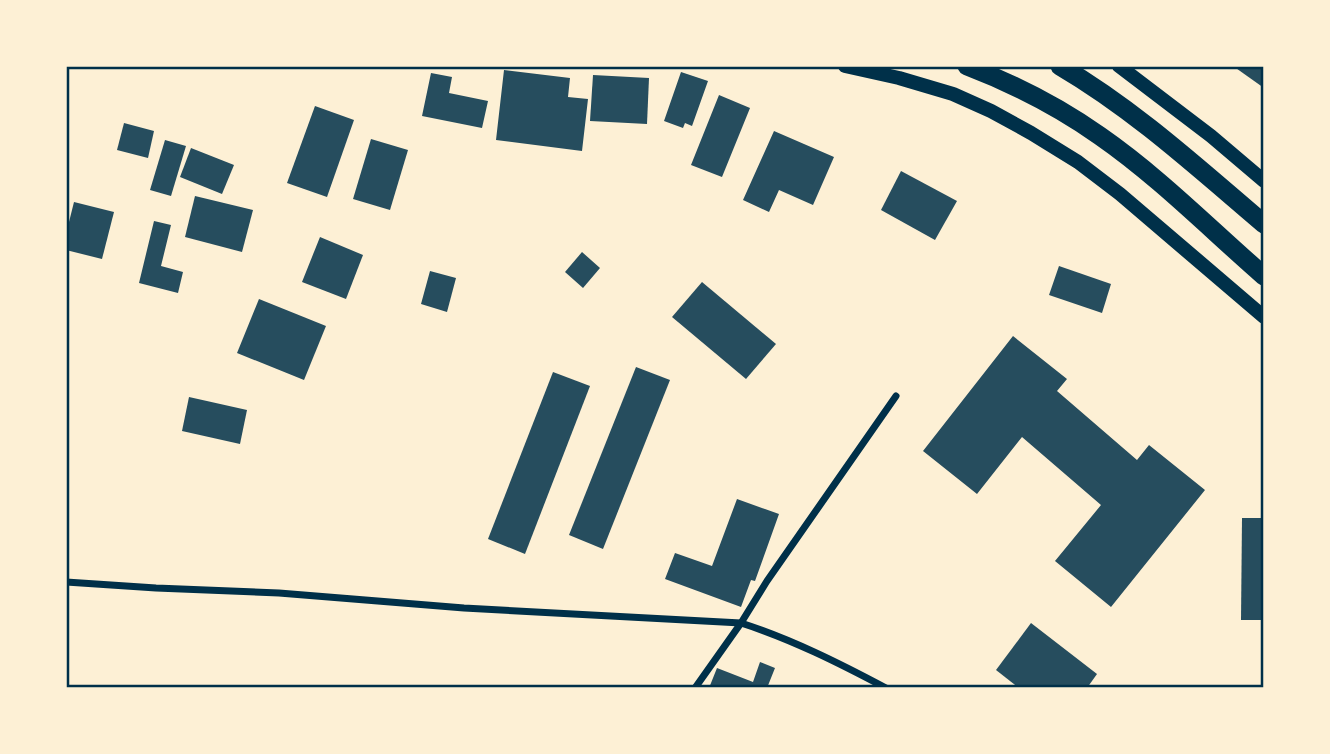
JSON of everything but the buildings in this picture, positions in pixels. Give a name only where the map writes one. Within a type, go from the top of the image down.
[{"type":"highway","points":[[967,66],[1038,98],[1100,136],[1169,190],[1264,276]]},
{"type":"highway","points":[[1060,66],[1159,134],[1264,224]]},
{"type":"main road","points":[[845,66],[953,94],[1031,133],[1078,162],[1121,194],[1264,317]]},
{"type":"main road","points":[[1119,66],[1211,136],[1264,181]]},
{"type":"street","points":[[695,688],[896,396]]},
{"type":"street","points":[[66,582],[279,593],[464,608],[741,624],[772,633],[886,688]]}]
